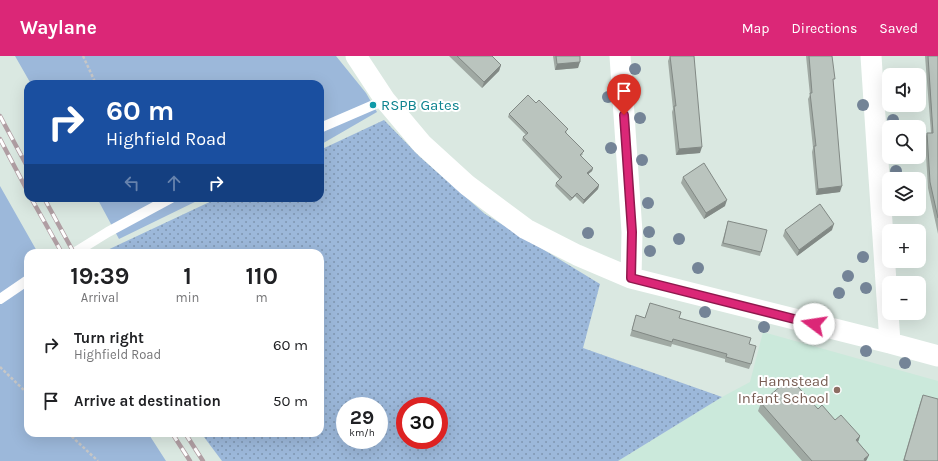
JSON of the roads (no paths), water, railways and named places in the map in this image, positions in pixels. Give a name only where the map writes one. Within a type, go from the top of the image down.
[{"type":"street","points":[[356,56],[384,100],[422,144],[467,185],[526,229],[577,255],[631,278],[938,356]]},
{"type":"street","points":[[620,56],[632,232],[631,278]]},
{"type":"street","points":[[871,56],[890,343]]},
{"type":"lane","points":[[324,126],[384,100]]},
{"type":"lane","points":[[80,249],[108,232],[164,202]]},
{"type":"lane","points":[[0,299],[24,282]]},
{"type":"railway","points":[[0,116],[24,161]]},
{"type":"railway","points":[[0,139],[24,184]]},
{"type":"railway","points":[[33,202],[60,249]]},
{"type":"railway","points":[[46,202],[72,249]]},
{"type":"railway","points":[[175,437],[190,461]]},
{"type":"railway","points":[[188,437],[203,461]]},
{"type":"place","name":"RSPB Gates","points":[[373,105]]},
{"type":"place","name":"Hamstead Infant School","points":[[837,390]]}]
